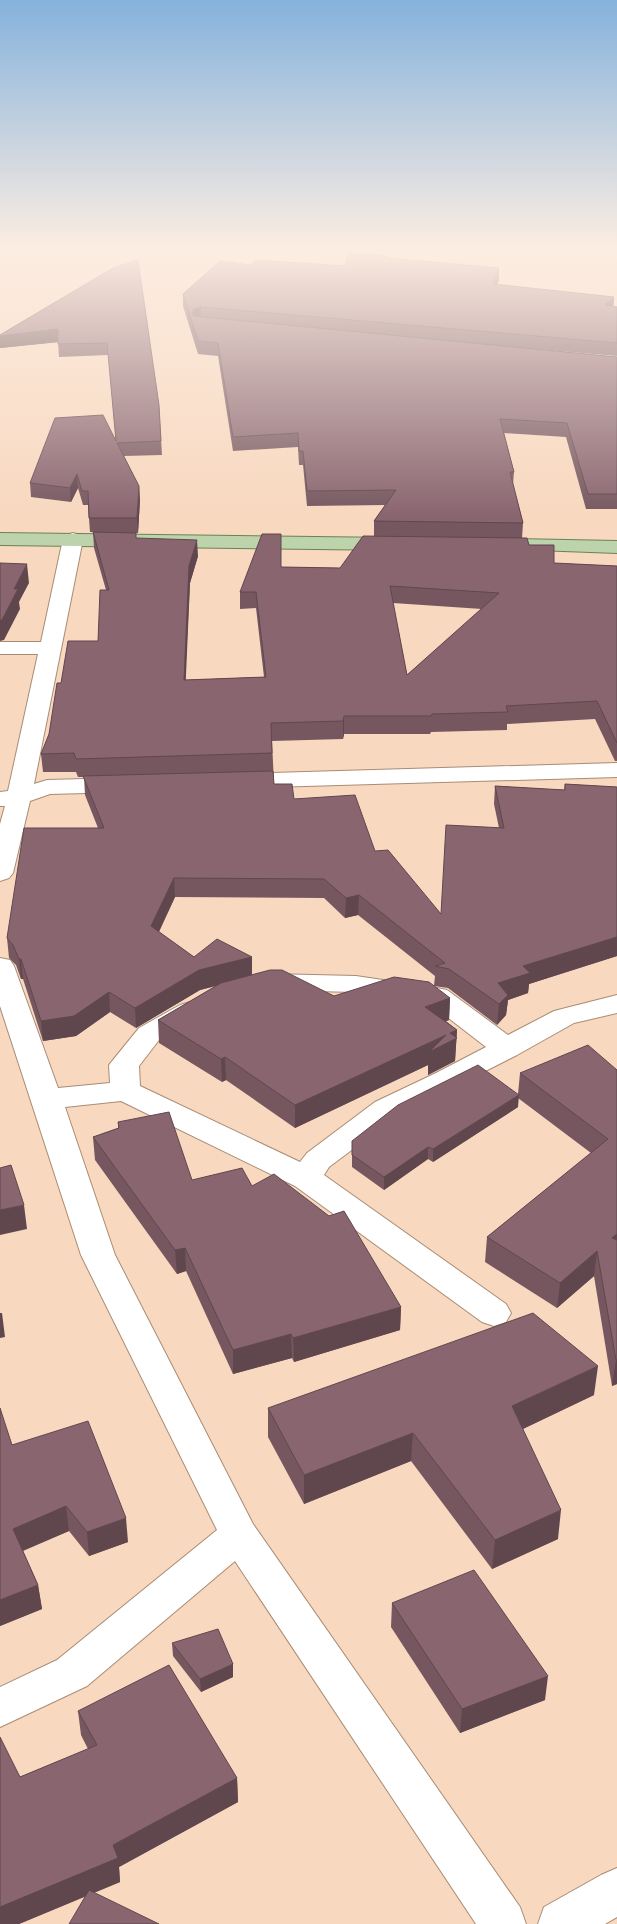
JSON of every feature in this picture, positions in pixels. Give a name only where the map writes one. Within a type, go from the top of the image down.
[{"type":"main road","points":[[0,539],[409,544]]},
{"type":"main road","points":[[498,545],[617,547]]},
{"type":"street","points":[[0,873],[10,798],[51,648],[73,539]]},
{"type":"street","points":[[0,648],[51,648]]},
{"type":"street","points":[[212,782],[617,770]]},
{"type":"street","points":[[10,798],[47,787],[142,784]]},
{"type":"street","points":[[0,966],[47,1099],[98,1255],[239,1535],[503,1924]]},
{"type":"street","points":[[244,989],[269,982],[356,984],[437,996],[507,1049]]},
{"type":"street","points":[[125,1091],[124,1065],[149,1034],[211,998]]},
{"type":"street","points":[[306,1178],[318,1160],[386,1109],[507,1049],[564,1017],[617,1004]]},
{"type":"street","points":[[47,1099],[125,1091],[306,1178],[494,1313]]},
{"type":"street","points":[[0,1708],[72,1673],[239,1535]]},
{"type":"street","points":[[561,1924],[617,1891]]},
{"type":"building","points":[[58,336],[149,336],[159,405],[161,441],[117,443],[139,486],[137,518],[89,518],[88,491],[82,491],[77,474],[70,488],[30,483],[55,418],[103,415],[116,441],[107,343],[58,344]]},
{"type":"building","points":[[196,336],[398,336],[617,357],[617,494],[588,494],[567,423],[500,419],[514,472],[510,472],[523,523],[374,521],[396,490],[307,491],[303,451],[299,451],[298,433],[233,437],[218,343],[198,341]]},
{"type":"building","points":[[534,336],[617,336],[617,343]]},
{"type":"building","points":[[93,532],[136,533],[136,538],[197,540],[189,566],[184,680],[266,677],[256,592],[240,592],[262,534],[281,534],[281,567],[340,568],[363,536],[527,538],[529,545],[554,545],[554,563],[617,566],[617,743],[597,701],[506,706],[508,712],[432,714],[431,716],[344,716],[343,721],[271,723],[272,753],[76,759],[74,753],[41,754],[49,734],[57,683],[61,683],[68,641],[98,641],[100,590],[109,590]],"holes":[[[390,586],[499,593],[407,675]]]},
{"type":"building","points":[[0,563],[27,564],[14,589],[18,589],[2,620],[0,620]]},
{"type":"building","points":[[273,771],[274,784],[292,784],[294,799],[355,795],[375,851],[388,850],[441,914],[446,825],[504,828],[495,786],[565,790],[565,784],[617,787],[617,937],[523,966],[530,973],[498,983],[508,995],[499,1004],[449,969],[435,966],[445,963],[359,895],[346,898],[324,879],[174,878],[151,926],[194,957],[217,939],[252,957],[199,970],[135,1008],[109,992],[74,1016],[41,1021],[21,959],[19,959],[13,945],[7,938],[24,828],[104,828],[83,776]]},
{"type":"building","points":[[270,970],[282,970],[334,996],[394,977],[429,982],[450,998],[425,1007],[457,1030],[450,1033],[457,1038],[429,1052],[446,1035],[295,1105],[225,1057],[221,1059],[158,1020],[221,983]]},
{"type":"building","points":[[588,1045],[617,1070],[617,1234],[612,1238],[617,1240],[617,1360],[597,1251],[560,1283],[487,1237],[608,1139],[520,1073]]},
{"type":"building","points":[[478,1065],[519,1095],[433,1149],[428,1147],[384,1177],[352,1155],[352,1141],[398,1105]]},
{"type":"building","points":[[169,1112],[192,1180],[242,1168],[252,1186],[274,1174],[329,1216],[344,1211],[401,1307],[293,1338],[291,1334],[233,1350],[185,1248],[175,1250],[93,1137],[119,1128],[118,1122]]},
{"type":"building","points":[[11,1165],[24,1205],[0,1210],[0,1168]]},
{"type":"building","points":[[533,1313],[598,1366],[512,1406],[561,1510],[495,1540],[413,1433],[304,1475],[268,1408]]},
{"type":"building","points":[[0,1408],[12,1445],[88,1421],[126,1518],[87,1532],[66,1506],[13,1529],[38,1585],[0,1600]]},
{"type":"building","points":[[474,1570],[548,1676],[462,1709],[392,1603]]},
{"type":"building","points":[[218,1629],[233,1664],[200,1679],[172,1643]]},
{"type":"building","points":[[169,1665],[237,1778],[113,1845],[118,1858],[0,1907],[0,1737],[20,1777],[97,1745],[78,1711]]},
{"type":"building","points":[[89,1890],[159,1924],[69,1924]]}]
